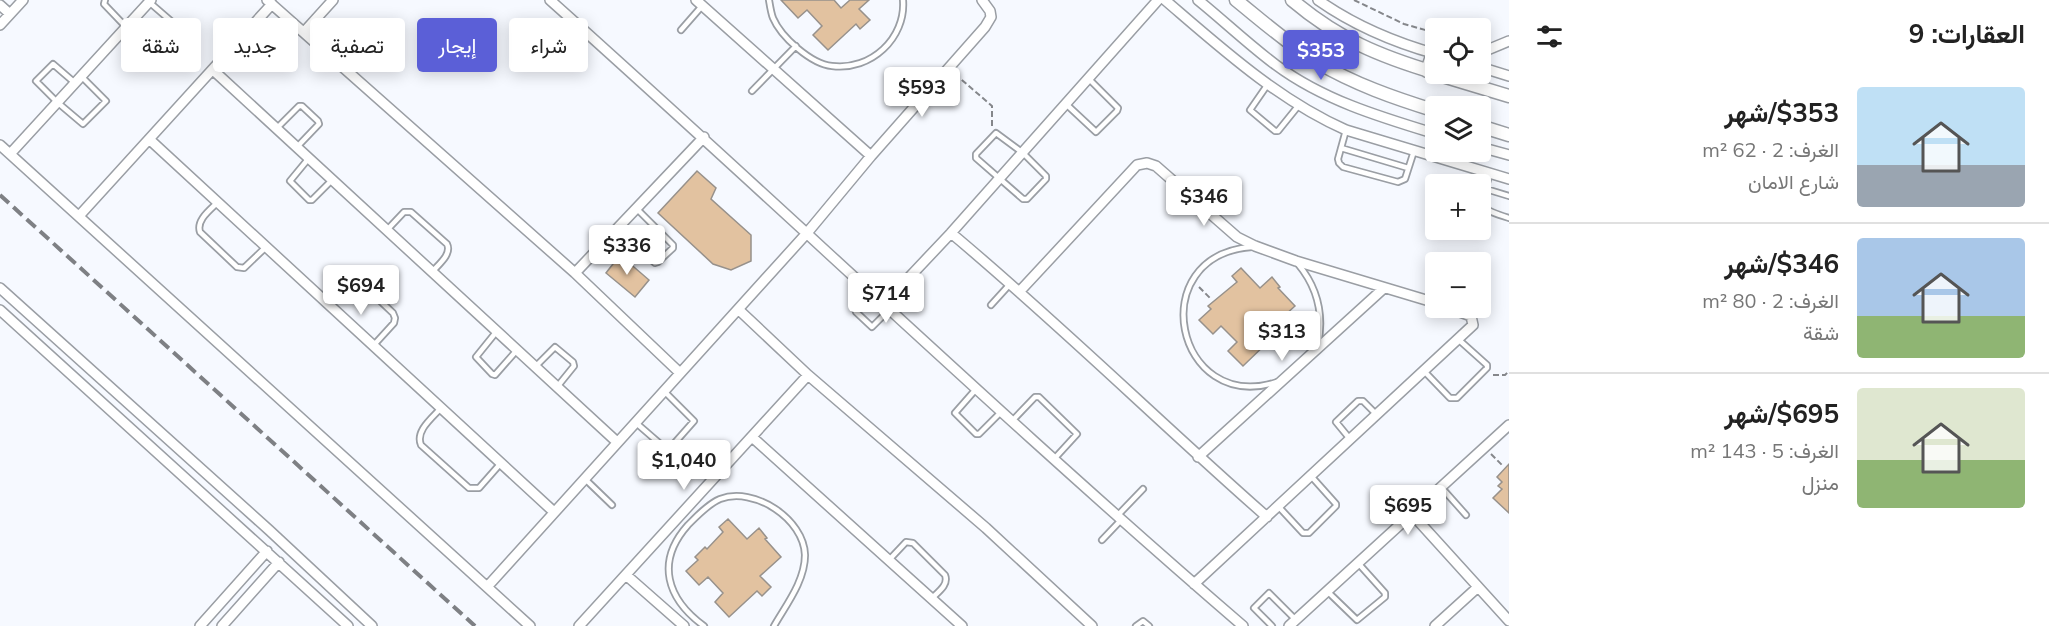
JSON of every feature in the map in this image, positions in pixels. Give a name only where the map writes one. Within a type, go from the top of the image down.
[{"type":"street","points":[[0,25],[23,0]]},
{"type":"street","points":[[304,32],[333,0]]},
{"type":"street","points":[[550,0],[704,137],[976,388],[1243,626]]},
{"type":"street","points":[[487,587],[739,310],[985,27],[991,17],[990,10],[982,0]]},
{"type":"street","points":[[887,306],[1158,0]]},
{"type":"street","points":[[1165,0],[1231,56],[1268,84],[1323,120],[1346,130],[1509,179]]},
{"type":"street","points":[[1198,0],[1277,66],[1299,80],[1371,115],[1425,131]]},
{"type":"street","points":[[1236,0],[1294,47],[1339,74],[1388,96],[1425,108]]},
{"type":"street","points":[[1292,0],[1318,21],[1358,45],[1391,60],[1425,71]]},
{"type":"street","points":[[1318,0],[1342,17],[1372,33],[1425,51]]},
{"type":"street","points":[[134,18],[149,1]]},
{"type":"street","points":[[257,18],[270,2],[575,273],[680,373]]},
{"type":"street","points":[[699,3],[871,156]]},
{"type":"street","points":[[0,5],[10,14]]},
{"type":"street","points":[[10,154],[121,32]]},
{"type":"street","points":[[1491,48],[1509,41]]},
{"type":"street","points":[[79,216],[213,70]]},
{"type":"street","points":[[1491,70],[1509,76]]},
{"type":"street","points":[[215,72],[617,442]]},
{"type":"street","points":[[1469,84],[1509,96]]},
{"type":"street","points":[[1491,129],[1509,135]]},
{"type":"street","points":[[575,273],[704,137]]},
{"type":"street","points":[[149,139],[554,512]]},
{"type":"street","points":[[0,145],[530,626]]},
{"type":"street","points":[[1491,150],[1509,155]]},
{"type":"street","points":[[1020,291],[1137,165],[1147,163],[1156,166],[1237,237],[1255,246],[1296,261],[1425,300]]},
{"type":"street","points":[[951,234],[1020,291],[1198,457],[1266,517]]},
{"type":"street","points":[[0,288],[372,626]]},
{"type":"street","points":[[1198,457],[1384,288]]},
{"type":"street","points":[[0,310],[348,626]]},
{"type":"street","points":[[739,310],[808,375],[986,528],[1092,626]]},
{"type":"street","points":[[1194,584],[1473,325],[1472,318]]},
{"type":"street","points":[[579,626],[808,375]]},
{"type":"street","points":[[1292,623],[1509,425]]},
{"type":"street","points":[[752,437],[962,626]]},
{"type":"street","points":[[1412,514],[1478,587],[1507,615]]},
{"type":"street","points":[[258,542],[269,530]]},
{"type":"street","points":[[200,626],[267,551]]},
{"type":"street","points":[[222,626],[279,562]]},
{"type":"street","points":[[626,575],[684,626]]},
{"type":"street","points":[[1434,626],[1478,587]]},
{"type":"lane","points":[[105,0],[104,4],[121,22]]},
{"type":"lane","points":[[769,0],[773,17],[783,35],[813,60],[832,66],[853,65],[871,59],[888,46],[898,29],[904,10],[903,0]]},
{"type":"lane","points":[[149,1],[168,18]]},
{"type":"lane","points":[[681,30],[699,3]]},
{"type":"lane","points":[[752,91],[796,46]]},
{"type":"lane","points":[[53,64],[105,99],[105,103],[83,124],[57,102],[36,82],[53,64]]},
{"type":"lane","points":[[1066,104],[1096,132],[1117,111],[1118,108],[1089,79]]},
{"type":"lane","points":[[1268,84],[1250,110],[1275,131],[1278,131],[1299,105]]},
{"type":"lane","points":[[277,128],[299,106],[302,106],[318,121],[319,124],[297,147]]},
{"type":"lane","points":[[1346,130],[1338,159],[1343,167],[1398,182],[1404,179],[1414,151]]},
{"type":"lane","points":[[996,133],[1023,153],[1046,176],[1046,179],[1025,200],[975,156],[996,133]]},
{"type":"lane","points":[[1341,148],[1408,168]]},
{"type":"lane","points":[[309,158],[290,181],[309,200],[312,200],[332,180]]},
{"type":"lane","points":[[1491,191],[1509,196]]},
{"type":"lane","points":[[218,202],[198,227],[200,232],[237,267],[244,268],[266,247]]},
{"type":"lane","points":[[617,228],[655,262],[658,262],[673,248],[674,245],[636,208]]},
{"type":"lane","points":[[387,230],[407,211],[447,244],[448,253],[432,272]]},
{"type":"lane","points":[[1491,213],[1509,218]]},
{"type":"lane","points":[[1255,246],[1233,250],[1213,259],[1202,269],[1193,280],[1186,295],[1183,311],[1184,327],[1188,343],[1196,357],[1206,369],[1220,378],[1234,384],[1251,386],[1267,385],[1282,380]]},
{"type":"lane","points":[[1296,261],[1310,280],[1318,302],[1320,333],[1317,348]]},
{"type":"lane","points":[[324,300],[347,277],[355,277],[393,313],[395,318],[394,323],[373,346]]},
{"type":"lane","points":[[991,305],[1011,283]]},
{"type":"lane","points":[[871,292],[855,311],[870,326],[873,326],[887,306]]},
{"type":"lane","points":[[497,332],[476,357],[492,374],[495,375],[518,350]]},
{"type":"lane","points":[[1424,371],[1450,398],[1454,399],[1486,370],[1486,365],[1458,339]]},
{"type":"lane","points":[[535,367],[555,347],[573,362],[574,366],[557,387]]},
{"type":"lane","points":[[976,388],[955,413],[976,434],[979,434],[1002,411]]},
{"type":"lane","points":[[635,422],[668,448],[693,423],[693,418],[663,391]]},
{"type":"lane","points":[[1012,420],[1035,397],[1039,397],[1077,434],[1055,458]]},
{"type":"lane","points":[[1350,439],[1336,422],[1358,401],[1363,401],[1377,415]]},
{"type":"lane","points":[[441,408],[420,432],[418,439],[421,445],[469,488],[478,488],[501,464]]},
{"type":"lane","points":[[1278,506],[1303,533],[1309,533],[1336,506],[1311,476]]},
{"type":"lane","points":[[584,478],[612,505]]},
{"type":"lane","points":[[1442,487],[1466,515]]},
{"type":"lane","points":[[1102,540],[1143,489]]},
{"type":"lane","points":[[704,626],[688,614],[676,598],[669,578],[669,558],[680,534],[698,514],[720,499],[741,497],[761,501],[779,511],[794,526],[803,544],[805,556],[802,572],[774,626]]},
{"type":"lane","points":[[681,514],[690,522]]},
{"type":"lane","points":[[888,560],[906,542],[913,543],[947,579],[932,598]]},
{"type":"lane","points":[[1328,591],[1357,620],[1384,597],[1385,593],[1358,563]]},
{"type":"lane","points":[[1272,626],[1254,608],[1269,593],[1292,623]]},
{"type":"lane","points":[[1136,626],[1143,621],[1149,626]]},
{"type":"path","points":[[1354,0],[1404,24],[1425,30]]},
{"type":"path","points":[[948,69],[992,106],[992,130],[996,133]]},
{"type":"path","points":[[1193,280],[1211,299]]},
{"type":"path","points":[[1486,370],[1500,376],[1509,371]]},
{"type":"path","points":[[1485,447],[1502,465]]},
{"type":"building","points":[[781,0],[834,0],[841,8],[850,0],[869,0],[859,9],[870,20],[860,29],[856,24],[828,50],[813,35],[822,26],[807,10],[798,18]]},
{"type":"building","points":[[697,171],[716,188],[711,199],[751,235],[751,261],[731,270],[713,264],[658,213]]},
{"type":"building","points":[[620,255],[649,280],[635,297],[606,273]]},
{"type":"building","points":[[1241,268],[1260,288],[1272,277],[1280,287],[1278,288],[1295,306],[1274,325],[1284,337],[1275,345],[1270,340],[1243,366],[1228,351],[1237,342],[1221,326],[1213,334],[1199,320],[1211,309],[1208,306],[1237,282],[1232,276]]},
{"type":"building","points":[[1509,464],[1509,513],[1493,498],[1502,489],[1498,486],[1502,482],[1497,477]]},
{"type":"building","points":[[728,519],[747,539],[759,528],[767,538],[765,539],[781,557],[760,576],[771,587],[762,596],[757,591],[729,617],[715,602],[723,593],[708,577],[699,585],[686,571],[698,560],[695,557],[705,547],[707,549],[723,532],[719,527]]},
{"type":"railway","points":[[0,195],[475,626]]}]
